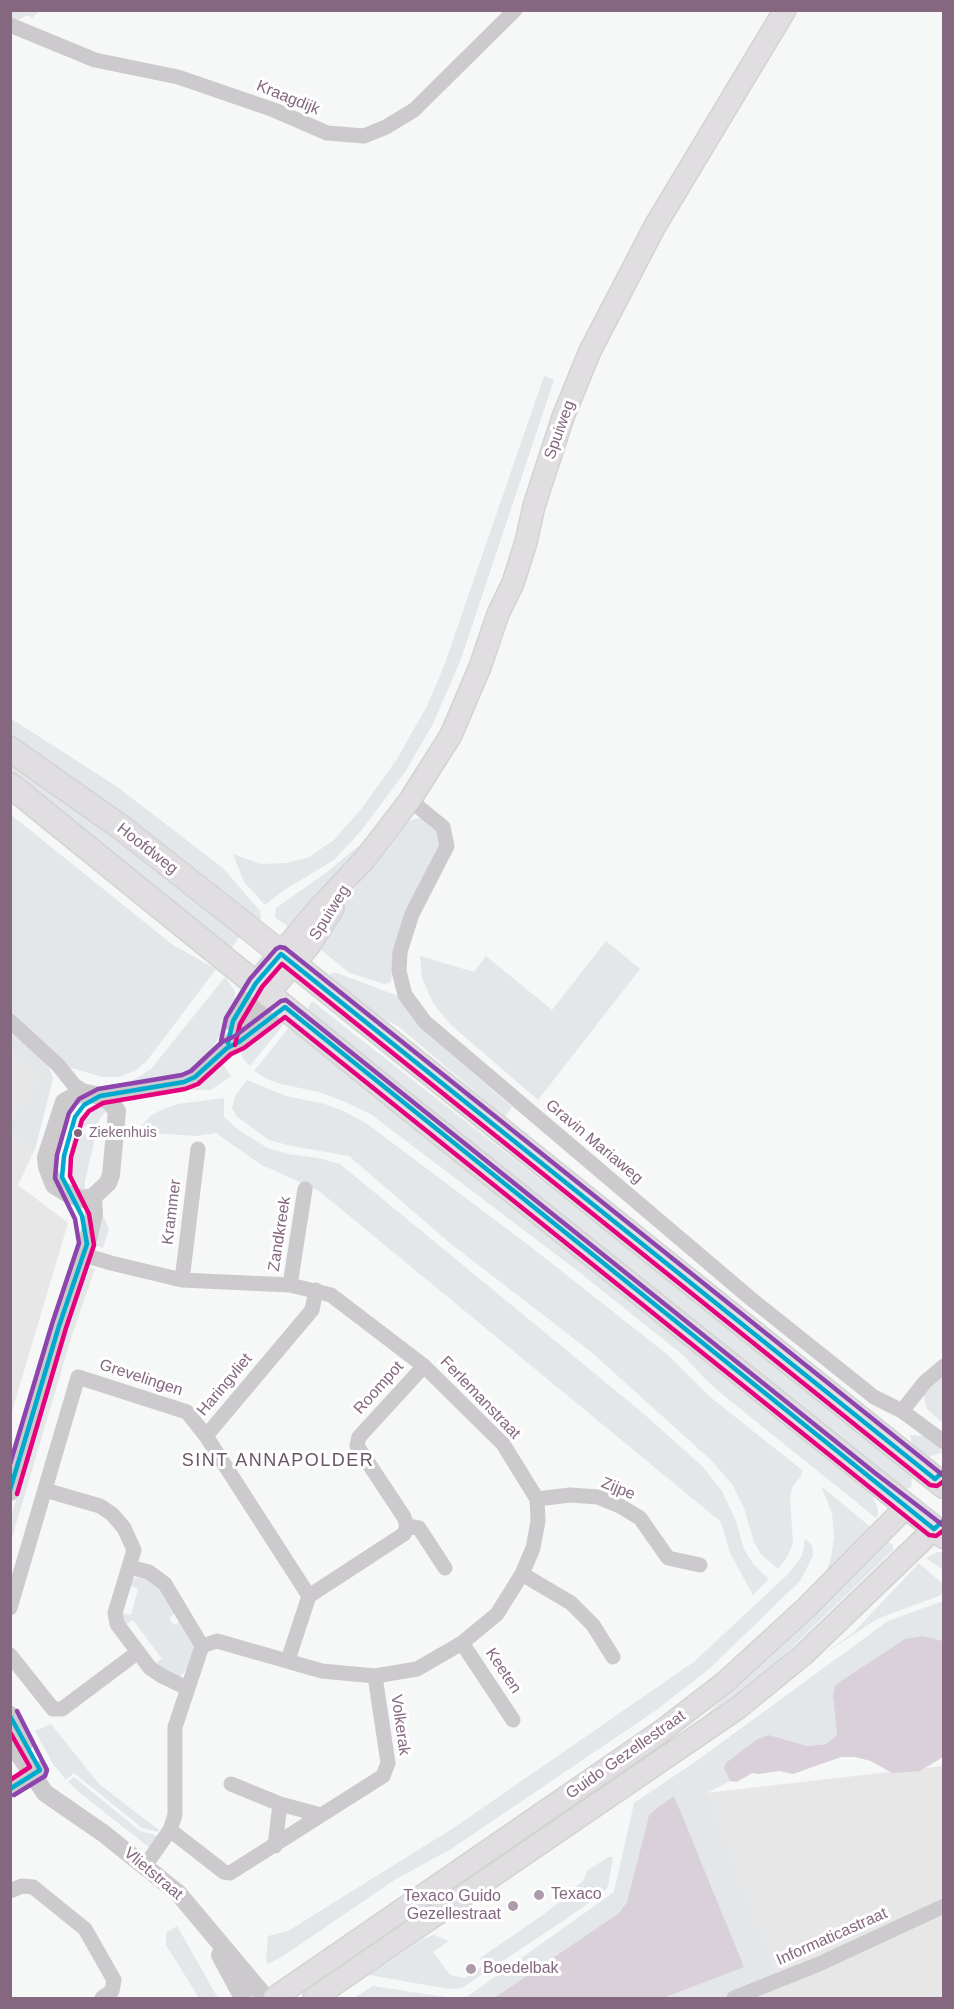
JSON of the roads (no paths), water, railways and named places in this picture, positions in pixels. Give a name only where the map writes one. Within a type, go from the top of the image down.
[{"type":"main road","name":"Spuiweg","points":[[287,959],[309,946],[364,860],[410,800],[451,735],[480,667],[498,614],[513,583],[534,506],[563,417],[590,351],[655,226],[785,10]]},
{"type":"main road","name":"Hoofdweg","points":[[10,749],[122,828],[941,1478]]},
{"type":"main road","points":[[10,785],[870,1479],[940,1528]]},
{"type":"main road","points":[[270,994],[287,959]]},
{"type":"main road","name":"Guido Gezellestraat","points":[[274,1998],[631,1752],[705,1698],[758,1653],[907,1506],[941,1478]]},
{"type":"main road","name":"Guido Gezellestraat","points":[[314,1998],[738,1708],[802,1655],[940,1528]]},
{"type":"street","name":"Kraagdijk","points":[[10,25],[95,60],[178,77],[274,110],[327,133],[364,136],[386,127],[414,110],[515,10]]},
{"type":"street","name":"Gravin Mariaweg","points":[[410,800],[443,827],[447,846],[412,914],[400,952],[399,971],[405,995],[425,1022],[750,1298],[874,1397],[902,1411],[944,1442]]},
{"type":"street","points":[[227,1048],[233,1021],[270,994]]},
{"type":"street","points":[[64,1102],[77,1095],[153,1088],[184,1082],[195,1077],[227,1048],[239,1042],[270,994]]},
{"type":"street","points":[[10,1021],[50,1058],[74,1085],[110,1102],[117,1111],[111,1174],[104,1188],[93,1197],[77,1198],[54,1185],[47,1167],[46,1157],[64,1102],[62,1080],[50,1058]]},
{"type":"street","points":[[117,1111],[153,1088]]},
{"type":"street","name":"Krammer","points":[[182,1280],[198,1149]]},
{"type":"street","name":"Zandkreek","points":[[290,1286],[305,1189]]},
{"type":"street","points":[[70,1195],[81,1216],[85,1250]]},
{"type":"street","points":[[10,1492],[59,1326],[85,1250],[94,1214],[93,1197]]},
{"type":"street","name":"Ferlemanstraat","points":[[85,1250],[182,1280],[290,1286],[331,1295],[423,1366],[503,1444],[537,1499]]},
{"type":"street","name":"Haringvliet","points":[[309,1596],[206,1436],[312,1310],[316,1290]]},
{"type":"street","name":"Roompot","points":[[423,1366],[359,1437],[357,1446],[404,1517],[407,1526],[419,1528],[445,1568]]},
{"type":"street","points":[[902,1411],[925,1382],[944,1366]]},
{"type":"street","name":"Grevelingen","points":[[10,1608],[78,1377],[187,1412],[206,1436]]},
{"type":"street","points":[[45,1490],[100,1506],[112,1514],[124,1528],[134,1550],[115,1613],[117,1624],[150,1668],[187,1688]]},
{"type":"street","name":"Zijpe","points":[[537,1499],[570,1495],[598,1497],[640,1518],[668,1558],[700,1565]]},
{"type":"street","points":[[202,1646],[217,1641],[322,1671],[375,1676],[417,1669],[462,1642],[497,1614],[522,1574],[533,1548],[538,1521],[537,1499]]},
{"type":"street","points":[[288,1660],[309,1596],[404,1534],[407,1526]]},
{"type":"street","points":[[129,1567],[149,1572],[165,1584],[202,1646]]},
{"type":"street","points":[[522,1574],[571,1603],[593,1625],[613,1657]]},
{"type":"street","name":"Keeten","points":[[462,1642],[513,1720]]},
{"type":"street","points":[[145,1866],[170,1830],[176,1815],[175,1727],[202,1646]]},
{"type":"street","points":[[10,1655],[53,1709],[62,1709],[138,1652]]},
{"type":"street","name":"Volkerak","points":[[170,1830],[224,1872],[230,1873],[383,1776],[388,1763],[375,1676]]},
{"type":"street","name":"Vlietstraat","points":[[10,1715],[45,1793],[103,1833],[178,1893],[266,1998]]},
{"type":"street","name":"Vlietstraat","points":[[10,1734],[18,1753],[36,1772]]},
{"type":"street","points":[[10,1789],[36,1772]]},
{"type":"street","points":[[231,1784],[280,1804],[321,1815]]},
{"type":"street","points":[[275,1845],[280,1804]]},
{"type":"street","points":[[10,1891],[22,1886],[33,1887],[85,1929],[114,1980],[112,1991],[102,1998]]},
{"type":"street","name":"Informaticastraat","points":[[735,1998],[819,1964],[944,1906]]},
{"type":"street","name":"Vlietstraat","points":[[201,1919],[243,1998]]},
{"type":"place","name":"Ziekenhuis","points":[[78,1133]]},
{"type":"place","name":"Texaco","points":[[539,1895]]},
{"type":"place","name":"Texaco Guido Gezellestraat","points":[[513,1906]]},
{"type":"place","name":"Boedelbak","points":[[471,1969]]},
{"type":"district","name":"SINT ANNAPOLDER","points":[[278,1461]]}]
